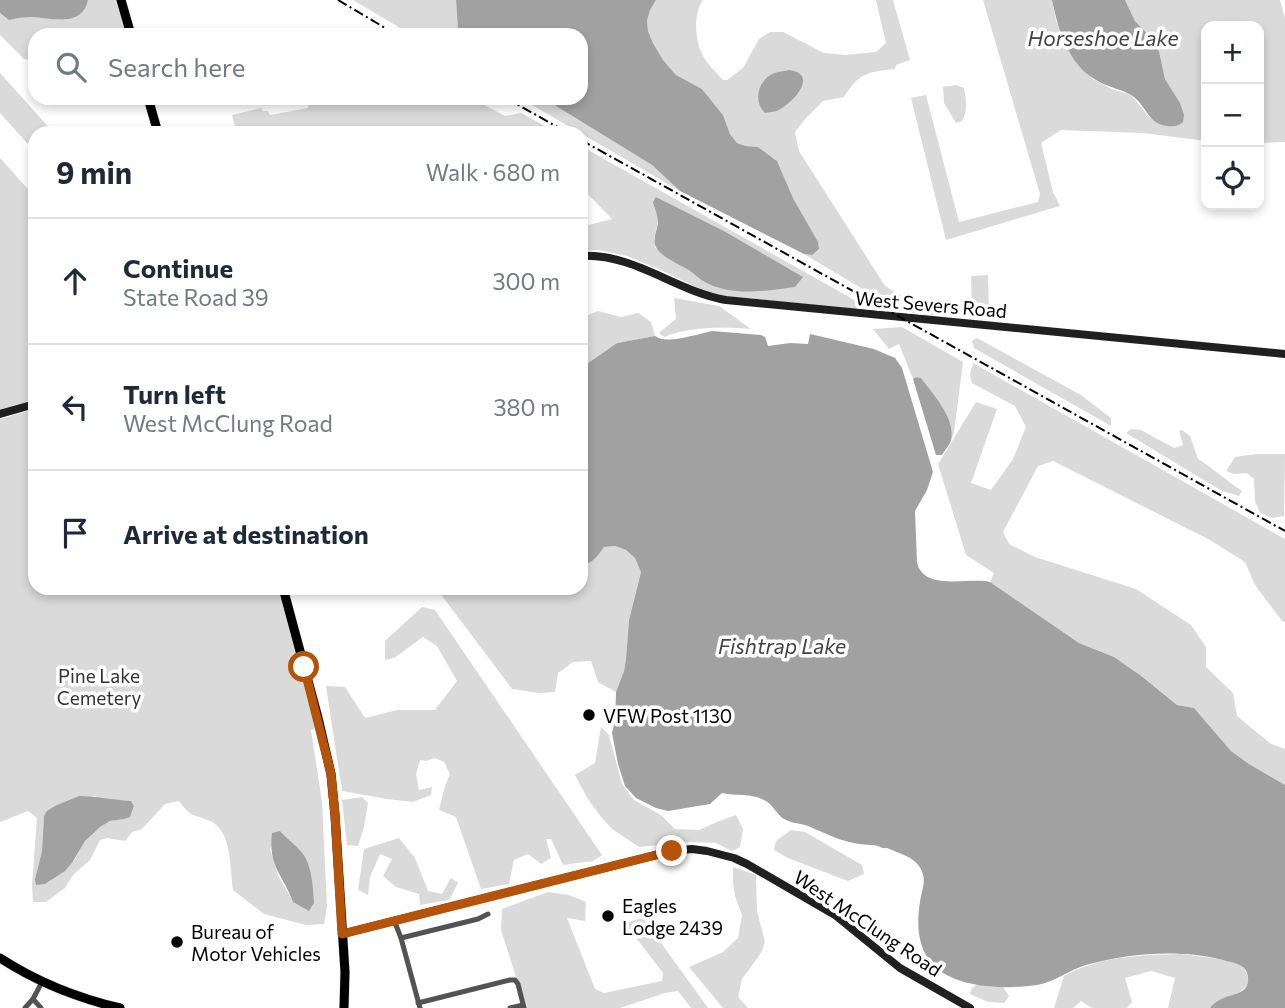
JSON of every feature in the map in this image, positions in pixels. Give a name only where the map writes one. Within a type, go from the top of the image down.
[{"type":"main road","points":[[121,0],[129,28]]},
{"type":"main road","points":[[150,105],[156,126]]},
{"type":"main road","points":[[285,595],[331,774],[345,972],[344,1008]]},
{"type":"main road","points":[[0,958],[42,982],[120,1008]]},
{"type":"street","name":"West Severs Road","points":[[588,256],[629,262],[703,295],[726,300],[1285,354]]},
{"type":"street","points":[[0,414],[28,406]]},
{"type":"street","name":"West McClung Road","points":[[342,934],[672,851],[692,849],[734,858],[822,907],[844,921],[900,968],[970,1008]]},
{"type":"street","points":[[401,938],[478,919],[488,914]]},
{"type":"street","points":[[394,920],[419,1005],[510,979],[518,984],[524,1006],[510,1008]]},
{"type":"street","points":[[25,1008],[42,982]]},
{"type":"street","points":[[33,999],[41,1008]]},
{"type":"green space","points":[[88,0],[116,0],[124,28],[28,28],[28,60],[24,59],[0,35],[0,13],[9,20],[27,17],[62,19],[78,15]]},
{"type":"green space","points":[[353,0],[456,0],[458,28],[400,28]]},
{"type":"green space","points":[[656,0],[703,0],[696,19],[700,48],[709,64],[723,80],[727,80],[743,68],[759,39],[770,32],[783,32],[824,53],[845,55],[876,52],[886,43],[876,0],[893,0],[910,60],[896,65],[895,69],[877,71],[859,78],[844,97],[823,101],[795,132],[799,151],[885,286],[910,301],[938,306],[942,316],[910,313],[891,306],[804,254],[812,255],[794,200],[777,161],[758,147],[737,143],[730,134],[723,115],[702,89],[676,75],[653,43],[647,21]]},
{"type":"green space","points":[[983,0],[1052,0],[1056,21],[1080,66],[1093,79],[1131,95],[1150,118],[1180,104],[1165,79],[1159,51],[1153,40],[1135,21],[1125,0],[1280,0],[1285,19],[1285,142],[1264,143],[1264,21],[1201,21],[1201,140],[1143,133],[1061,130],[1041,143],[1053,192],[1060,206],[946,240],[911,98],[926,95],[959,222],[1038,202],[1040,194]]},
{"type":"green space","points":[[0,73],[48,126],[28,126],[28,144],[0,113]]},
{"type":"green space","points":[[956,85],[964,88],[966,105],[962,121],[956,123],[944,103],[943,87]]},
{"type":"green space","points":[[308,105],[484,105],[505,116],[521,113],[545,126],[235,126],[232,115],[261,108],[270,115],[308,108]]},
{"type":"green space","points":[[532,105],[554,105],[652,165],[680,191],[588,138],[588,126],[568,126]]},
{"type":"green space","points":[[588,150],[858,302],[858,310],[710,294],[627,256],[588,251],[588,225],[612,219],[588,194]],"holes":[[[656,197],[724,231],[802,277],[704,282],[655,247],[658,221]]]},
{"type":"green space","points":[[0,158],[28,189],[28,402],[0,411]]},
{"type":"green space","points":[[988,275],[989,309],[972,310],[971,276]]},
{"type":"green space","points":[[674,298],[719,306],[751,329],[696,329],[664,337],[659,333],[676,319]]},
{"type":"green space","points":[[598,311],[621,317],[638,313],[651,322],[655,336],[617,343],[588,363],[588,315]]},
{"type":"green space","points":[[902,327],[963,362],[951,441],[946,414],[921,378],[913,379],[899,344],[889,349],[873,329]]},
{"type":"green space","points":[[977,338],[1081,395],[1111,418],[1111,426],[974,348],[972,341]]},
{"type":"green space","points":[[973,363],[1285,539],[1285,622],[1255,585],[1245,562],[1210,540],[1053,461],[1038,466],[1003,532],[1009,544],[1035,557],[1136,589],[1191,625],[1206,647],[1206,667],[1233,693],[1237,716],[1271,744],[1285,749],[1285,785],[1231,751],[1194,708],[1177,705],[1114,657],[1079,643],[990,582],[994,573],[966,555],[938,464],[976,402],[997,409],[971,483],[991,490],[1013,459],[1026,427],[1015,406],[972,383],[970,375]]},
{"type":"green space","name":"Pine Lake Cemetery","points":[[28,411],[28,595],[280,595],[316,728],[311,730],[322,802],[327,906],[324,924],[306,925],[264,914],[233,890],[229,851],[222,833],[210,821],[190,813],[179,801],[165,804],[142,829],[132,832],[125,841],[107,838],[100,840],[90,860],[73,875],[65,888],[46,902],[33,902],[37,818],[28,811],[0,822],[0,419]],"holes":[[[94,796],[131,801],[134,806],[132,812],[125,818],[100,827],[84,843],[69,867],[49,882],[35,879],[42,851],[44,816]],[[280,831],[308,864],[314,903],[309,910],[293,902],[278,874],[270,849]]]},
{"type":"green space","points":[[1131,429],[1141,430],[1174,448],[1183,445],[1179,431],[1182,430],[1190,436],[1198,459],[1242,491],[1239,496],[1222,491],[1126,433]]},
{"type":"green space","points":[[1285,454],[1284,516],[1272,518],[1260,513],[1255,501],[1254,479],[1247,473],[1234,474],[1226,471],[1235,457]]},
{"type":"green space","points":[[615,546],[626,550],[635,558],[641,572],[629,620],[624,671],[616,692],[598,682],[591,661],[573,662],[558,673],[555,692],[539,693],[512,689],[441,595],[588,595],[588,563],[604,547]]},
{"type":"green space","points":[[422,607],[435,610],[602,855],[593,861],[563,865],[551,839],[546,839],[551,858],[541,864],[528,854],[514,860],[509,884],[481,889],[456,817],[439,810],[450,774],[444,762],[435,758],[420,760],[416,774],[419,790],[432,787],[431,795],[413,802],[342,791],[326,686],[345,687],[365,718],[397,710],[435,710],[457,681],[437,646],[423,637],[394,658],[385,660],[385,641]]},
{"type":"green space","points":[[601,727],[609,735],[622,784],[634,800],[661,815],[675,829],[699,830],[736,815],[743,829],[740,847],[732,851],[716,843],[689,842],[639,847],[612,829],[588,799],[575,775],[595,763]]},
{"type":"green space","points":[[362,797],[368,803],[364,827],[358,846],[347,845],[342,800]]},
{"type":"green space","points":[[791,830],[805,832],[862,865],[864,874],[848,881],[774,850],[776,841]]},
{"type":"green space","points":[[399,838],[415,858],[428,891],[442,894],[451,878],[458,883],[449,900],[420,905],[419,894],[396,887],[383,876],[392,859],[380,854],[370,877],[368,895],[358,890],[364,849]]},
{"type":"green space","points":[[733,867],[756,875],[757,911],[765,942],[761,953],[742,979],[738,997],[748,1008],[723,1008],[689,967],[723,952],[738,938],[742,915],[735,896]]},
{"type":"green space","points":[[548,892],[569,895],[586,902],[585,921],[567,918],[595,989],[604,993],[662,981],[663,973],[627,926],[629,922],[643,918],[708,1008],[691,1008],[678,991],[620,1008],[526,1008],[501,930],[502,909]]},
{"type":"green space","points":[[1181,954],[1221,959],[1241,965],[1247,974],[1247,984],[1239,992],[1218,1001],[1210,1008],[1168,1008],[1175,978],[1151,971],[1125,978],[1132,1002],[1127,1008],[1092,1008],[1081,1001],[1073,1008],[1054,1008],[1064,976],[1078,969],[1121,958]]},
{"type":"green space","points":[[977,984],[1003,987],[1009,996],[1004,1003],[988,1002],[970,994]]},
{"type":"water","points":[[0,0],[88,0],[80,15],[73,18],[28,17],[9,20],[0,13]]},
{"type":"water","points":[[456,0],[656,0],[647,21],[648,31],[663,60],[676,75],[702,89],[723,115],[730,134],[737,143],[758,147],[777,161],[794,200],[818,242],[819,249],[812,255],[804,254],[680,191],[652,165],[554,105],[588,105],[588,28],[458,28]]},
{"type":"water","name":"Horseshoe Lake","points":[[1052,0],[1125,0],[1135,21],[1153,40],[1159,51],[1165,79],[1180,103],[1183,122],[1175,126],[1161,125],[1151,118],[1131,95],[1086,73],[1066,45]]},
{"type":"water","points":[[790,70],[801,75],[803,80],[800,90],[781,109],[765,113],[758,95],[762,83],[772,74]]},
{"type":"water","points":[[656,197],[724,231],[803,277],[795,287],[760,291],[736,291],[703,281],[657,249],[654,240],[658,220],[653,202]]},
{"type":"water","name":"Fishtrap Lake","points":[[712,331],[761,335],[765,337],[768,346],[808,344],[810,334],[874,349],[895,358],[902,368],[933,472],[915,511],[917,562],[921,571],[937,580],[990,582],[1079,643],[1114,657],[1177,705],[1194,708],[1231,751],[1285,785],[1285,1008],[1210,1008],[1219,1000],[1243,990],[1248,982],[1247,974],[1243,967],[1236,964],[1190,954],[1137,955],[1102,961],[1080,967],[1056,979],[1029,986],[989,986],[957,980],[934,966],[922,945],[918,918],[923,875],[919,866],[909,857],[887,848],[845,841],[789,821],[781,817],[767,802],[754,796],[722,793],[710,804],[668,811],[636,798],[625,786],[612,733],[616,692],[624,671],[629,620],[641,572],[635,558],[626,550],[615,546],[604,547],[588,563],[588,363],[617,343],[655,336],[674,339]]},
{"type":"water","points":[[921,378],[937,399],[950,424],[951,440],[942,455],[936,455],[913,379]]},
{"type":"water","points":[[79,796],[131,801],[134,806],[130,817],[110,821],[85,841],[65,871],[45,884],[36,885],[44,816],[55,806]]},
{"type":"water","points":[[280,831],[300,850],[307,862],[314,903],[309,911],[293,902],[274,863],[272,833]]},
{"type":"railway","points":[[338,0],[385,28]]},
{"type":"railway","points":[[518,105],[556,126]]},
{"type":"railway","points":[[588,144],[1285,531]]},
{"type":"place","name":"VFW Post 1130","points":[[589,715]]},
{"type":"place","name":"Eagles Lodge 2439","points":[[608,916]]},
{"type":"place","name":"Bureau of Motor Vehicles","points":[[177,942]]},
{"type":"route","points":[[304,667],[331,774],[342,934],[672,851]]}]
